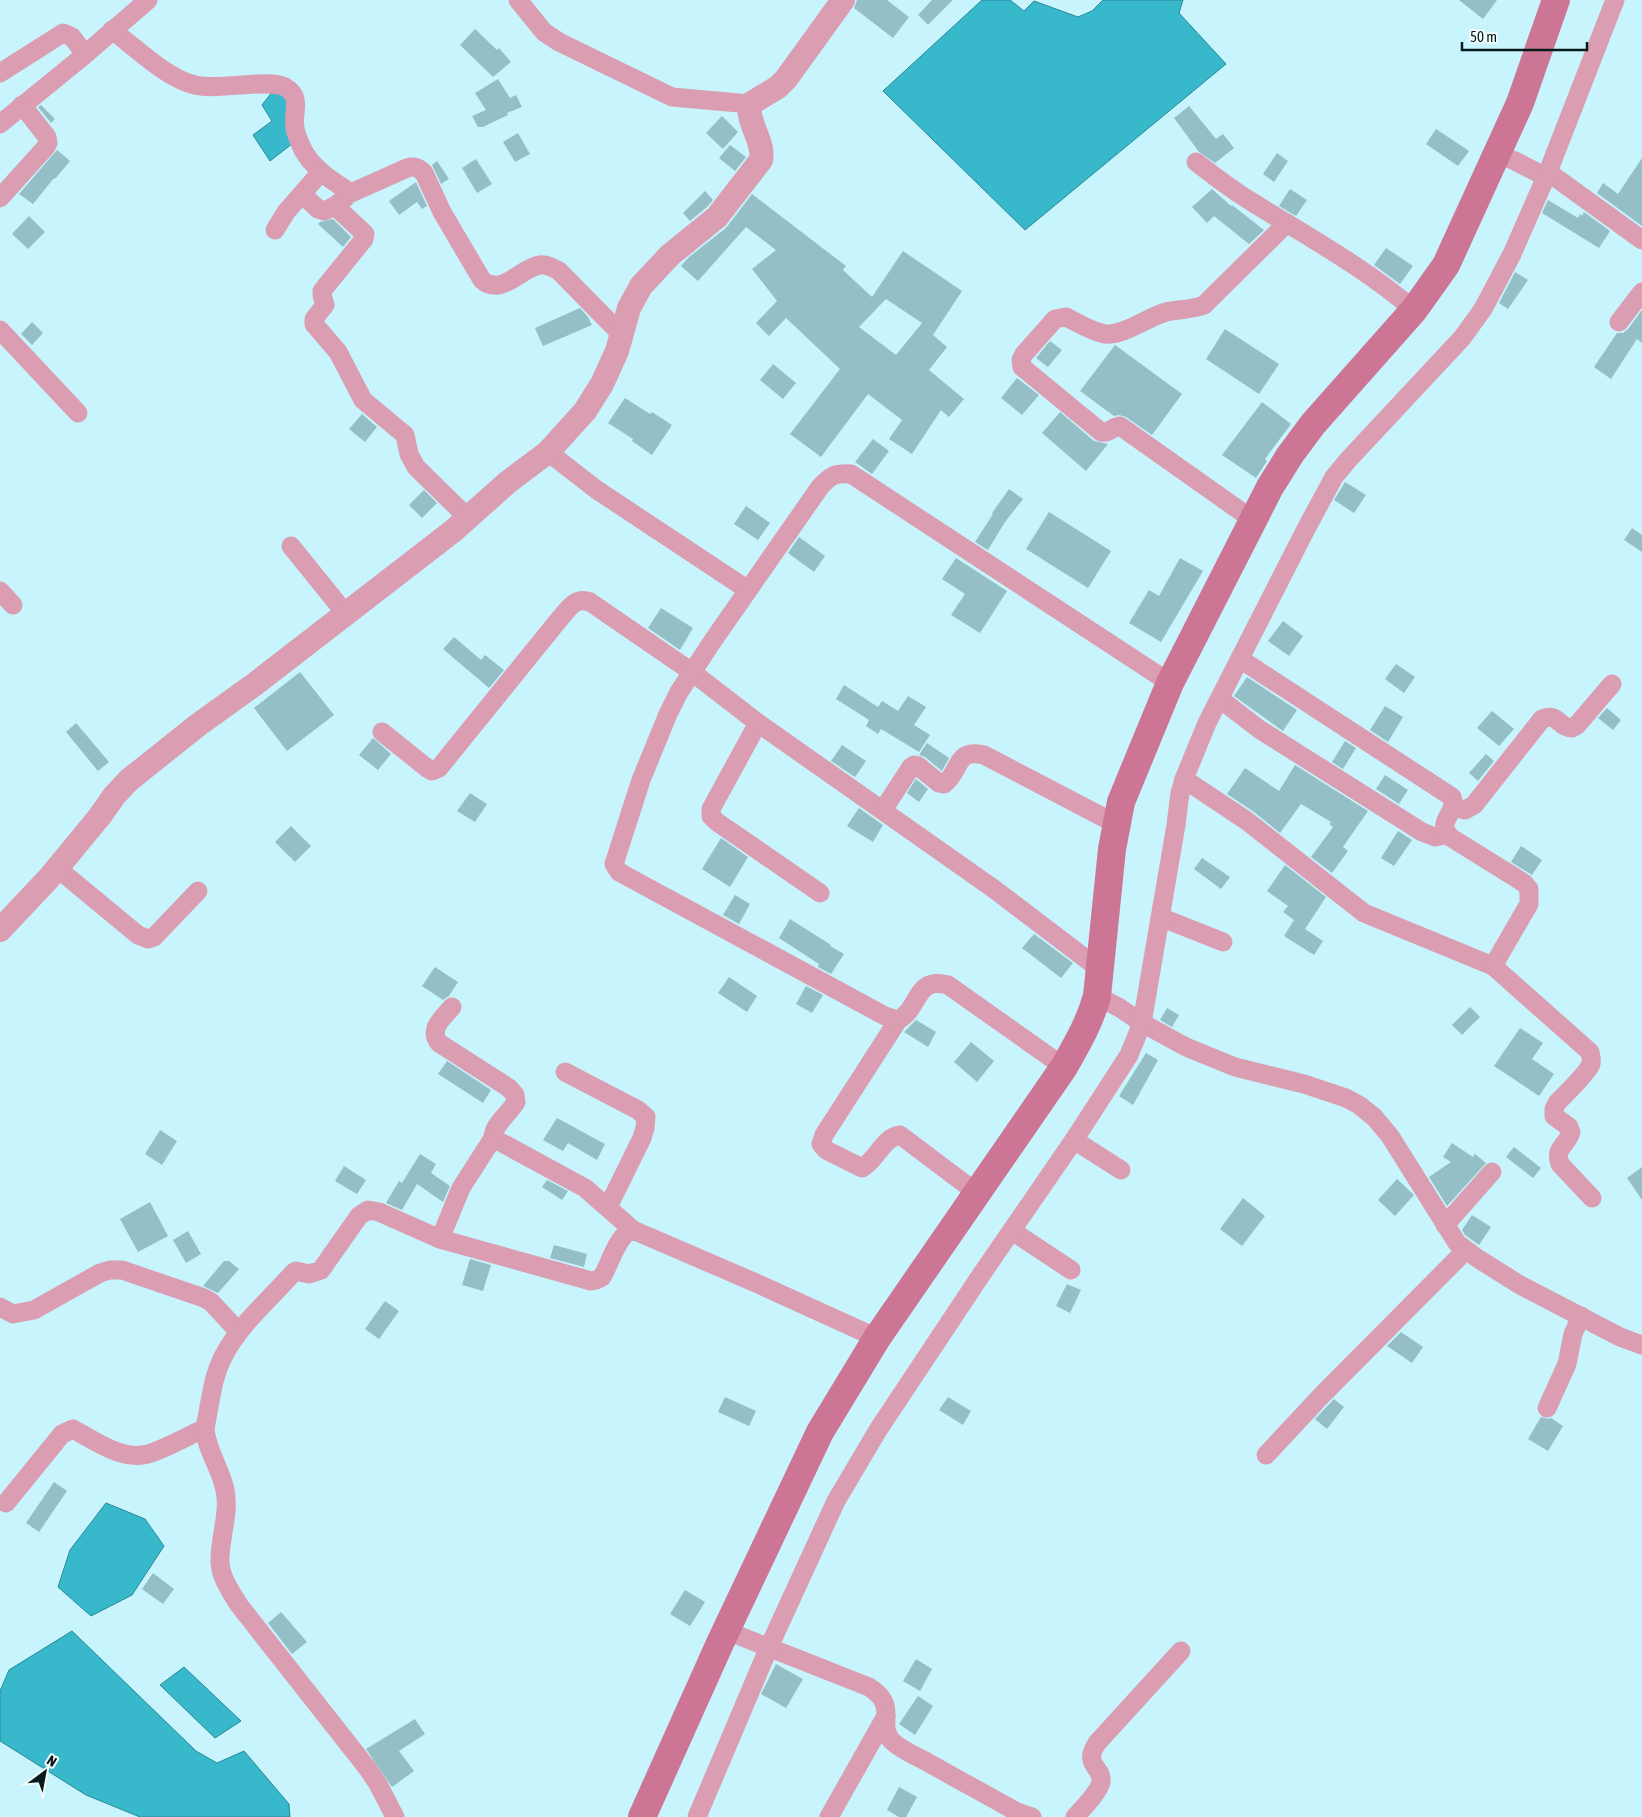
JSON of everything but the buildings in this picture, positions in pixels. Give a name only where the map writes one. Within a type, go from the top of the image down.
[{"type":"main road","points":[[642,1817],[751,1640],[820,1432],[877,1338],[1064,1067],[1092,1015],[1124,1011],[1098,968],[1116,824],[1129,780],[1170,684],[1270,487],[1290,455],[1313,424],[1414,310],[1446,265],[1506,158],[1520,103],[1556,0]]},
{"type":"street","points":[[0,124],[148,0]]},
{"type":"street","points":[[518,0],[544,32],[559,42],[672,97],[750,104],[778,87],[786,79],[843,0]]},
{"type":"street","points":[[697,1817],[751,1640],[883,1422],[1074,1140],[1129,1055],[1124,1011],[1160,917],[1180,793],[1204,730],[1334,477],[1462,338],[1483,309],[1512,254],[1615,0]]},
{"type":"street","points":[[112,30],[167,72],[184,82],[208,88],[275,83],[287,88],[296,98],[295,129],[304,152],[321,172],[351,193]]},
{"type":"street","points":[[0,73],[63,32],[72,37],[85,54]]},
{"type":"street","points":[[0,930],[57,868],[129,780],[468,518],[508,482],[548,452],[585,411],[602,384],[617,352],[629,308],[641,286],[670,255],[717,218],[761,160],[762,149],[748,111],[750,104]]},
{"type":"street","points":[[0,198],[48,143],[47,137],[22,105]]},
{"type":"street","points":[[1506,158],[1545,174],[1642,240]]},
{"type":"street","points":[[1196,162],[1244,197],[1356,265],[1414,310]]},
{"type":"street","points":[[302,194],[322,210],[327,210],[351,193],[407,168],[414,167],[420,169],[424,173],[442,212],[482,280],[487,284],[497,286],[539,265],[550,266],[559,271],[622,336]]},
{"type":"street","points":[[275,230],[286,212],[321,172]]},
{"type":"street","points":[[335,206],[360,229],[364,234],[364,239],[322,291],[325,305],[314,319],[314,324],[338,352],[363,400],[405,435],[409,454],[416,467],[468,518]]},
{"type":"street","points":[[1253,520],[1120,426],[1108,432],[1101,432],[1022,367],[1021,360],[1024,354],[1055,319],[1062,316],[1066,316],[1095,331],[1104,334],[1114,334],[1166,312],[1204,305],[1287,223]]},
{"type":"street","points":[[1619,322],[1642,292]]},
{"type":"street","points":[[0,330],[78,413]]},
{"type":"street","points":[[548,452],[597,490],[748,590]]},
{"type":"street","points":[[898,1020],[885,1016],[619,872],[614,864],[641,780],[668,714],[692,672],[820,487],[828,478],[839,473],[851,474],[1170,684]]},
{"type":"street","points":[[291,546],[345,613]]},
{"type":"street","points":[[0,591],[13,605]]},
{"type":"street","points":[[382,732],[427,768],[432,770],[439,768],[557,622],[576,601],[582,599],[590,602],[692,672],[758,722],[994,889],[1098,968]]},
{"type":"street","points":[[1240,659],[1444,790],[1454,801],[1445,823],[1445,831],[1524,883],[1529,889],[1529,904],[1493,966]]},
{"type":"street","points":[[1453,807],[1465,810],[1474,805],[1542,719],[1548,716],[1554,717],[1563,726],[1572,728],[1577,725],[1612,684]]},
{"type":"street","points":[[1220,699],[1259,728],[1422,832],[1435,837],[1448,834]]},
{"type":"street","points":[[758,722],[712,809],[711,816],[820,893]]},
{"type":"street","points":[[883,810],[914,765],[918,766],[939,783],[944,784],[948,781],[965,754],[974,753],[984,755],[1116,824]]},
{"type":"street","points":[[1184,779],[1247,821],[1364,913],[1493,966],[1590,1052],[1592,1057],[1591,1063],[1587,1070],[1556,1103],[1554,1116],[1569,1127],[1571,1132],[1570,1138],[1559,1150],[1560,1164],[1592,1198]]},
{"type":"street","points":[[57,868],[138,935],[148,939],[154,937],[198,891]]},
{"type":"street","points":[[1160,917],[1223,942]]},
{"type":"street","points":[[977,1193],[900,1135],[890,1139],[869,1165],[862,1168],[826,1150],[821,1144],[824,1135],[898,1020],[904,1017],[924,988],[931,983],[938,982],[948,985],[1064,1067]]},
{"type":"street","points":[[440,1239],[460,1188],[493,1138],[496,1126],[516,1102],[516,1095],[509,1088],[439,1043],[434,1031],[452,1007]]},
{"type":"street","points":[[1124,1011],[1186,1048],[1235,1067],[1304,1084],[1346,1098],[1359,1105],[1374,1117],[1390,1136],[1457,1243],[1520,1284],[1620,1337],[1642,1345]]},
{"type":"street","points":[[565,1072],[638,1110],[646,1118],[642,1138],[608,1207]]},
{"type":"street","points":[[493,1138],[585,1188],[632,1230],[756,1283],[877,1338]]},
{"type":"street","points":[[1074,1140],[1120,1170]]},
{"type":"street","points":[[1445,1225],[1492,1172]]},
{"type":"street","points":[[395,1817],[368,1769],[239,1605],[226,1583],[220,1564],[226,1491],[205,1437],[204,1428],[217,1373],[223,1358],[239,1332],[296,1271],[309,1274],[321,1270],[363,1212],[368,1210],[379,1212],[440,1239],[591,1281],[602,1277],[621,1238],[627,1231],[632,1230]]},
{"type":"street","points":[[1012,1231],[1071,1270]]},
{"type":"street","points":[[1266,1455],[1322,1395],[1466,1250]]},
{"type":"street","points":[[0,1307],[13,1314],[34,1310],[100,1273],[110,1270],[122,1270],[204,1298],[239,1332]]},
{"type":"street","points":[[1547,1408],[1567,1364],[1573,1334],[1581,1316]]},
{"type":"street","points":[[6,1503],[57,1439],[68,1430],[73,1429],[117,1452],[135,1456],[148,1454],[204,1428]]},
{"type":"street","points":[[751,1640],[869,1687],[883,1697],[887,1732],[891,1740],[1017,1812],[1032,1817]]},
{"type":"street","points":[[1075,1817],[1095,1793],[1101,1781],[1091,1758],[1091,1752],[1097,1743],[1181,1651]]},
{"type":"street","points":[[829,1817],[886,1716]]},
{"type":"water","points":[[982,0],[1010,0],[1024,11],[1034,1],[1078,17],[1092,11],[1103,0],[1183,0],[1179,13],[1226,64],[1025,230],[883,91]]},
{"type":"water","points":[[276,87],[293,100],[297,140],[270,161],[253,135],[272,121],[262,105]]},
{"type":"water","points":[[106,1503],[145,1519],[164,1546],[132,1595],[91,1616],[58,1587],[70,1550]]},
{"type":"water","points":[[72,1631],[196,1751],[217,1763],[244,1751],[289,1804],[290,1817],[140,1817],[86,1795],[0,1741],[0,1691],[9,1670]]},
{"type":"water","points":[[184,1667],[241,1721],[215,1738],[160,1685]]}]
